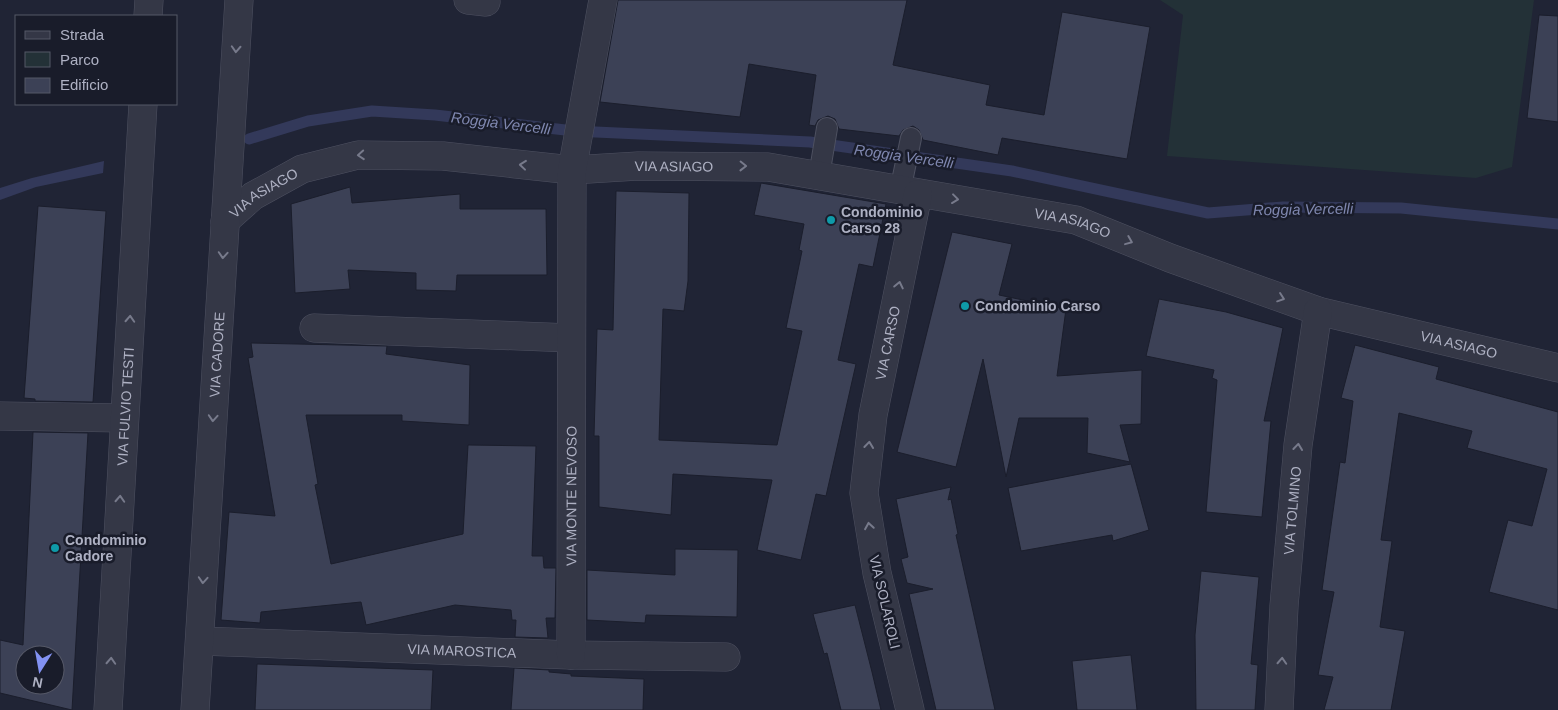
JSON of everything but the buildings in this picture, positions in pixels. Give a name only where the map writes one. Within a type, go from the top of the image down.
[{"type":"street","points":[[148,15],[149,0]]},
{"type":"street","name":"VIA CADORE","points":[[195,710],[239,0]]},
{"type":"street","points":[[572,170],[603,0]]},
{"type":"street","name":"VIA FULVIO TESTI","points":[[108,710],[143,105]]},
{"type":"street","name":"VIA ASIAGO","points":[[226,221],[252,196],[302,169],[358,155],[443,156],[572,170],[638,166],[821,166],[908,184],[985,203],[1076,220],[1170,258],[1318,311],[1558,368]]},
{"type":"street","name":"VIA MONTE NEVOSO","points":[[571,655],[572,170]]},
{"type":"street","name":"VIA CARSO","points":[[864,494],[872,415],[908,184]]},
{"type":"street","name":"VIA TOLMINO","points":[[1279,710],[1284,606],[1298,445],[1318,311]]},
{"type":"street","points":[[314,328],[571,338]]},
{"type":"street","points":[[0,416],[124,418]]},
{"type":"street","name":"VIA SOLAROLI","points":[[864,494],[877,573],[910,710]]},
{"type":"street","name":"VIA MAROSTICA","points":[[200,641],[571,655],[726,657]]},
{"type":"lane","points":[[821,166],[826,131]]},
{"type":"lane","points":[[908,184],[910,141]]},
{"type":"green space","points":[[1160,0],[1534,0],[1512,167],[1476,178],[1167,156],[1183,15]]},
{"type":"water","points":[[104,161],[103,173],[36,187],[0,200],[0,188],[32,178]]},
{"type":"waterway","name":"Roggia Vercelli","points":[[249,139],[308,121],[372,111],[435,115],[574,131],[810,142],[1012,171],[1208,213],[1283,207],[1401,208],[1558,224]]},
{"type":"place","name":"Condominio Carso 28","points":[[831,220]]},
{"type":"place","name":"Condominio Carso","points":[[965,306]]},
{"type":"place","name":"Condominio Cadore","points":[[55,548]]}]
